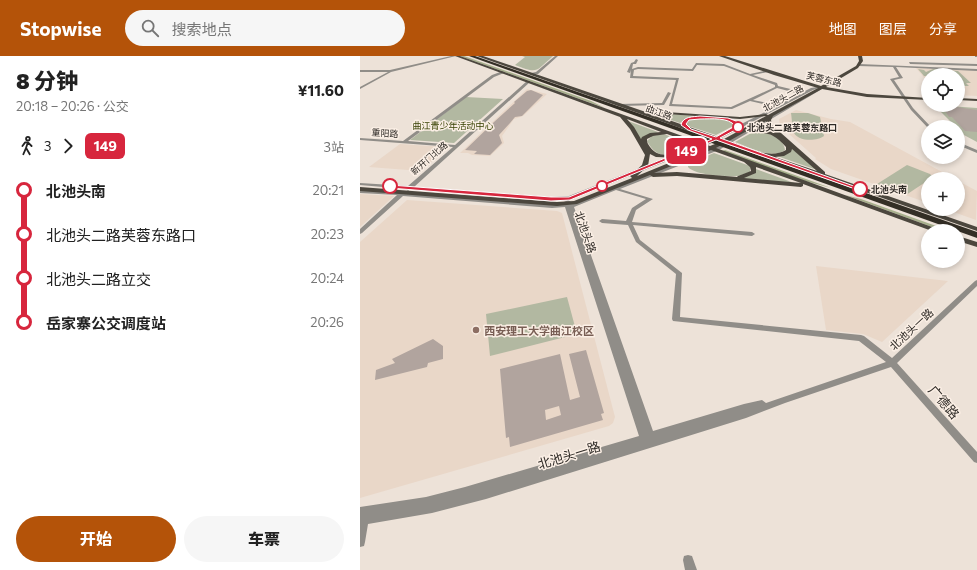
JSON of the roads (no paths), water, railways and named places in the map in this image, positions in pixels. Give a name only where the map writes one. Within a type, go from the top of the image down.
[{"type":"highway","name":"曲江路","points":[[467,56],[977,235]]},
{"type":"highway","name":"曲江路","points":[[471,56],[597,102]]},
{"type":"highway","points":[[597,102],[630,109]]},
{"type":"highway","points":[[597,102],[616,114]]},
{"type":"highway","points":[[834,180],[868,198]]},
{"type":"highway","points":[[821,188],[868,198]]},
{"type":"highway","name":"曲江路","points":[[868,198],[936,224]]},
{"type":"highway","name":"曲江路","points":[[965,235],[977,239]]},
{"type":"main road","name":"曲江路","points":[[456,56],[672,134],[700,139]]},
{"type":"main road","name":"曲江路","points":[[480,56],[690,130],[700,139]]},
{"type":"main road","name":"芙蓉东路","points":[[721,56],[820,87],[858,94],[921,98]]},
{"type":"main road","name":"芙蓉东路","points":[[724,56],[820,87]]},
{"type":"main road","name":"北池头二路","points":[[820,87],[854,68],[859,62],[859,56]]},
{"type":"main road","name":"北池头二路","points":[[360,188],[567,203],[685,159],[718,145],[738,130],[768,117],[859,65],[862,61],[859,56]]},
{"type":"main road","points":[[965,100],[977,101]]},
{"type":"main road","points":[[630,109],[671,114],[740,118],[768,117],[771,128],[809,162],[834,180]]},
{"type":"main road","points":[[616,114],[629,124],[647,153],[647,160],[636,176]]},
{"type":"main road","points":[[690,130],[684,126],[684,122],[688,119],[728,119],[734,122],[738,130],[764,130],[774,133],[789,148],[786,154],[780,155],[757,153]]},
{"type":"main road","points":[[672,134],[654,134],[646,136],[643,140],[652,154],[685,159],[686,169],[693,173],[741,177],[751,174],[754,170],[751,164],[744,160]]},
{"type":"main road","name":"曲江路","points":[[729,149],[757,153],[977,229]]},
{"type":"main road","name":"曲江路","points":[[729,149],[744,160],[921,225]]},
{"type":"main road","points":[[636,176],[671,174],[771,182],[821,188]]},
{"type":"main road","points":[[965,241],[977,245]]},
{"type":"street","points":[[360,88],[390,72],[456,56]]},
{"type":"street","points":[[532,74],[537,73],[557,56]]},
{"type":"street","points":[[619,105],[663,104],[667,99],[674,80],[626,78],[632,63],[635,63],[638,58]]},
{"type":"street","points":[[931,60],[939,68]]},
{"type":"street","points":[[892,62],[977,65]]},
{"type":"street","points":[[777,87],[732,108],[670,105],[678,79],[631,77],[633,69],[638,68],[693,70],[696,64],[724,65],[776,84],[777,87],[802,93]]},
{"type":"street","points":[[859,65],[921,68]]},
{"type":"street","points":[[894,67],[901,78],[892,79],[912,109],[922,120]]},
{"type":"street","points":[[965,70],[977,70]]},
{"type":"street","points":[[360,71],[390,72]]},
{"type":"street","points":[[750,75],[767,71]]},
{"type":"street","points":[[404,142],[493,76],[503,72]]},
{"type":"street","name":"新开门北路","points":[[360,232],[528,82]]},
{"type":"street","points":[[567,203],[641,170],[738,130],[756,117],[802,93],[820,87]]},
{"type":"street","points":[[750,100],[778,106]]},
{"type":"street","points":[[567,203],[585,202],[655,174],[685,159],[717,149],[751,130],[768,117]]},
{"type":"street","name":"重阳路","points":[[360,139],[457,146]]},
{"type":"street","points":[[965,146],[977,152]]},
{"type":"street","points":[[616,189],[650,199],[634,209],[629,222]]},
{"type":"street","name":"北池头路","points":[[567,203],[649,441]]},
{"type":"street","points":[[602,221],[629,222],[752,234]]},
{"type":"street","name":"广德路","points":[[629,222],[638,241],[679,273],[676,319],[860,338],[892,363],[977,459]]},
{"type":"street","name":"北池头一路","points":[[361,517],[410,513],[453,503],[649,441],[746,414],[782,400],[892,363],[977,282]]},
{"type":"street","points":[[360,542],[361,517]]},
{"type":"place","name":"北池头二路芙蓉东路口","points":[[738,127]]},
{"type":"place","name":"北池头南","points":[[860,189]]},
{"type":"place","name":"西安理工大学曲江校区","points":[[476,330]]},
{"type":"park label","name":"曲江青少年活动中心","points":[[453,125]]}]
